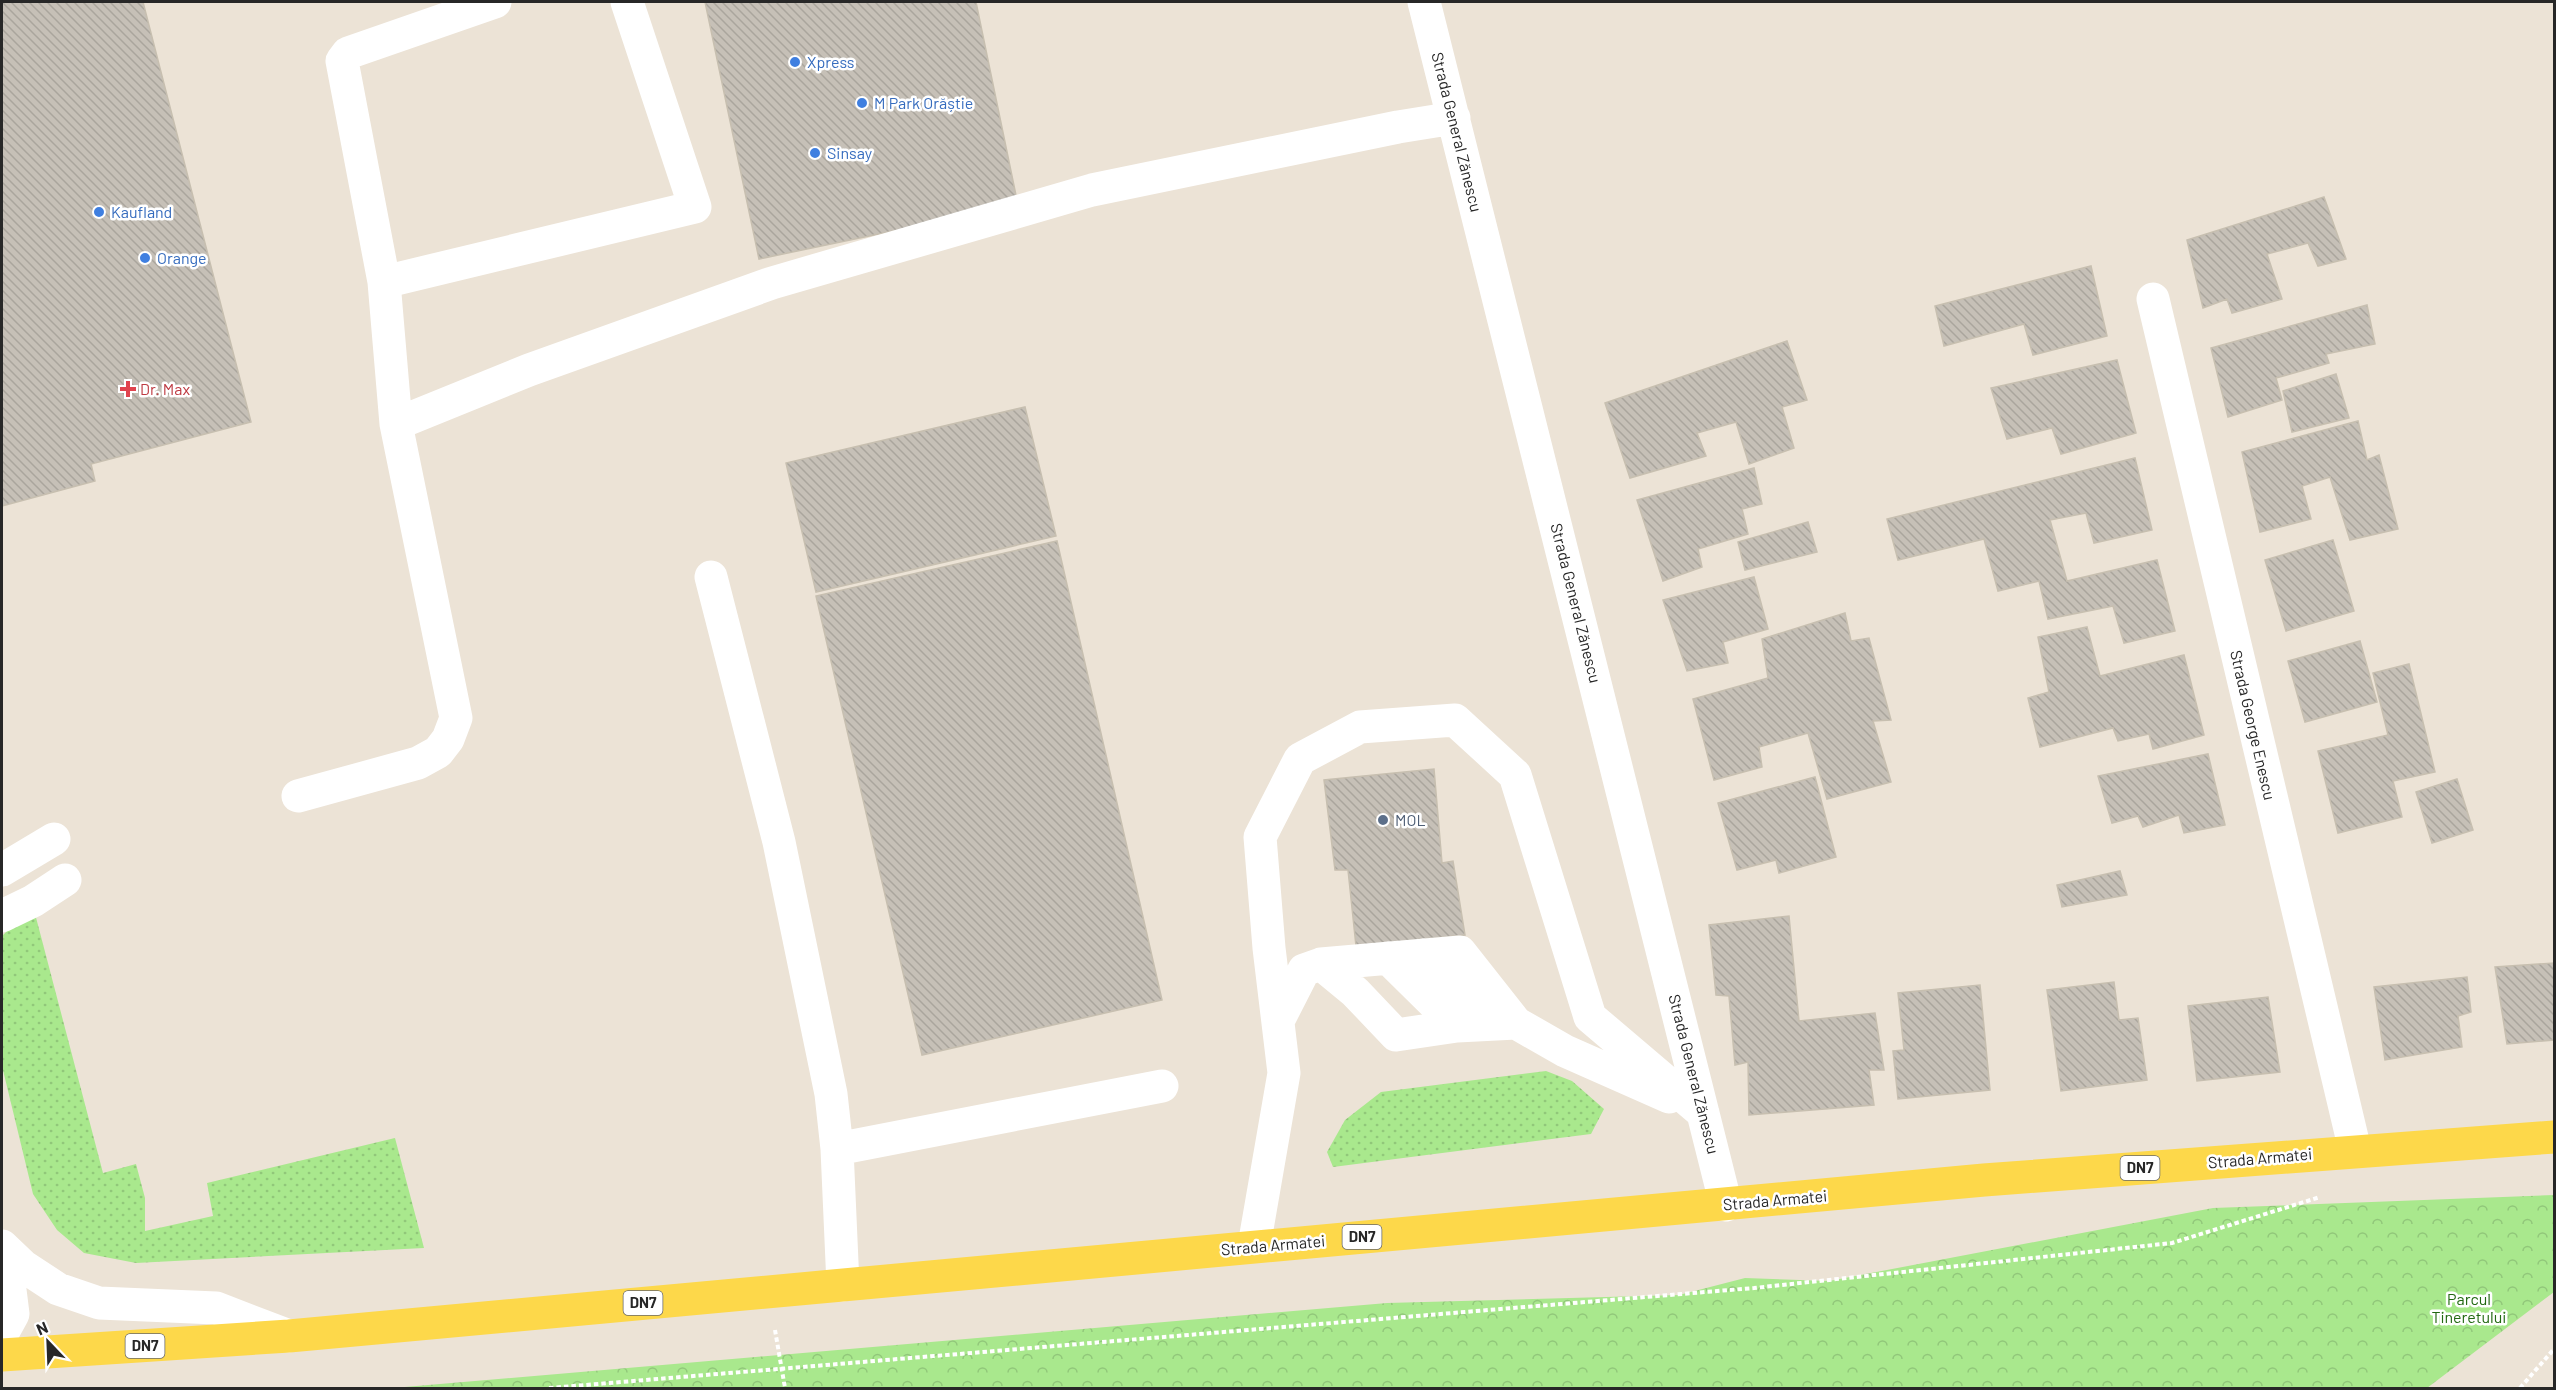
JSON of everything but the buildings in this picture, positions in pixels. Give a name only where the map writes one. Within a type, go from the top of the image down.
[{"type":"main road","name":"Strada Armatei","points":[[843,1285],[1983,1180],[2355,1150],[2554,1137]]},
{"type":"main road","name":"DN7","points":[[2,1355],[289,1336],[843,1285]]},
{"type":"street","points":[[298,796],[418,763],[438,752],[454,727],[456,718],[396,424],[384,282],[342,61],[348,53],[495,2]]},
{"type":"street","points":[[384,282],[695,207],[627,2]]},
{"type":"street","name":"Strada General Zănescu","points":[[1424,2],[1726,1205]]},
{"type":"street","points":[[396,424],[529,370],[772,283],[1092,190],[1387,129],[1454,118]]},
{"type":"street","name":"Strada George Enescu","points":[[2153,299],[2355,1150]]},
{"type":"street","points":[[711,577],[779,842],[831,1094],[837,1149],[843,1285]]},
{"type":"street","points":[[1254,1246],[1284,1073],[1260,837],[1300,759],[1360,727],[1455,720],[1515,775],[1590,1017],[1703,1113]]},
{"type":"street","points":[[2,870],[54,839]]},
{"type":"street","points":[[2,916],[33,901],[65,880]]},
{"type":"street","points":[[1278,1021],[1304,970],[1321,964],[1460,952],[1516,1023],[1565,1051],[1703,1113]]},
{"type":"street","points":[[1388,958],[1457,1026]]},
{"type":"street","points":[[1353,961],[1425,1032]]},
{"type":"street","points":[[1321,964],[1355,993],[1396,1035],[1457,1026],[1516,1023]]},
{"type":"street","points":[[837,1149],[1162,1086]]},
{"type":"street","points":[[2,1246],[22,1266],[58,1289],[99,1303],[216,1308],[289,1336]]},
{"type":"street","points":[[2,1263],[9,1282],[13,1314],[2,1334]]},
{"type":"path","points":[[549,1389],[1754,1288],[2172,1243]]},
{"type":"path","points":[[768,1291],[785,1389]]},
{"type":"path","points":[[2520,1389],[2554,1349]]},
{"type":"green space","points":[[33,906],[103,1173],[136,1164],[145,1198],[145,1231],[213,1216],[207,1183],[395,1138],[424,1248],[136,1263],[84,1253],[57,1230],[33,1194],[2,1066],[2,936]]},
{"type":"green space","points":[[1546,1071],[1572,1081],[1604,1109],[1591,1134],[1333,1167],[1327,1152],[1345,1120],[1381,1092]]},
{"type":"green space","name":"Parcul Tineretului","points":[[2554,1195],[2554,1292],[2427,1388],[393,1388],[1387,1303],[1679,1295],[1745,1278],[1829,1281],[2213,1208]]},
{"type":"place","name":"Xpress","points":[[795,62]]},
{"type":"place","name":"M Park Orăștie","points":[[862,103]]},
{"type":"place","name":"Sinsay","points":[[815,153]]},
{"type":"place","name":"Kaufland","points":[[99,212]]},
{"type":"place","name":"Orange","points":[[145,258]]},
{"type":"place","name":"Dr. Max","points":[[128,389]]},
{"type":"place","name":"MOL","points":[[1383,820]]}]
